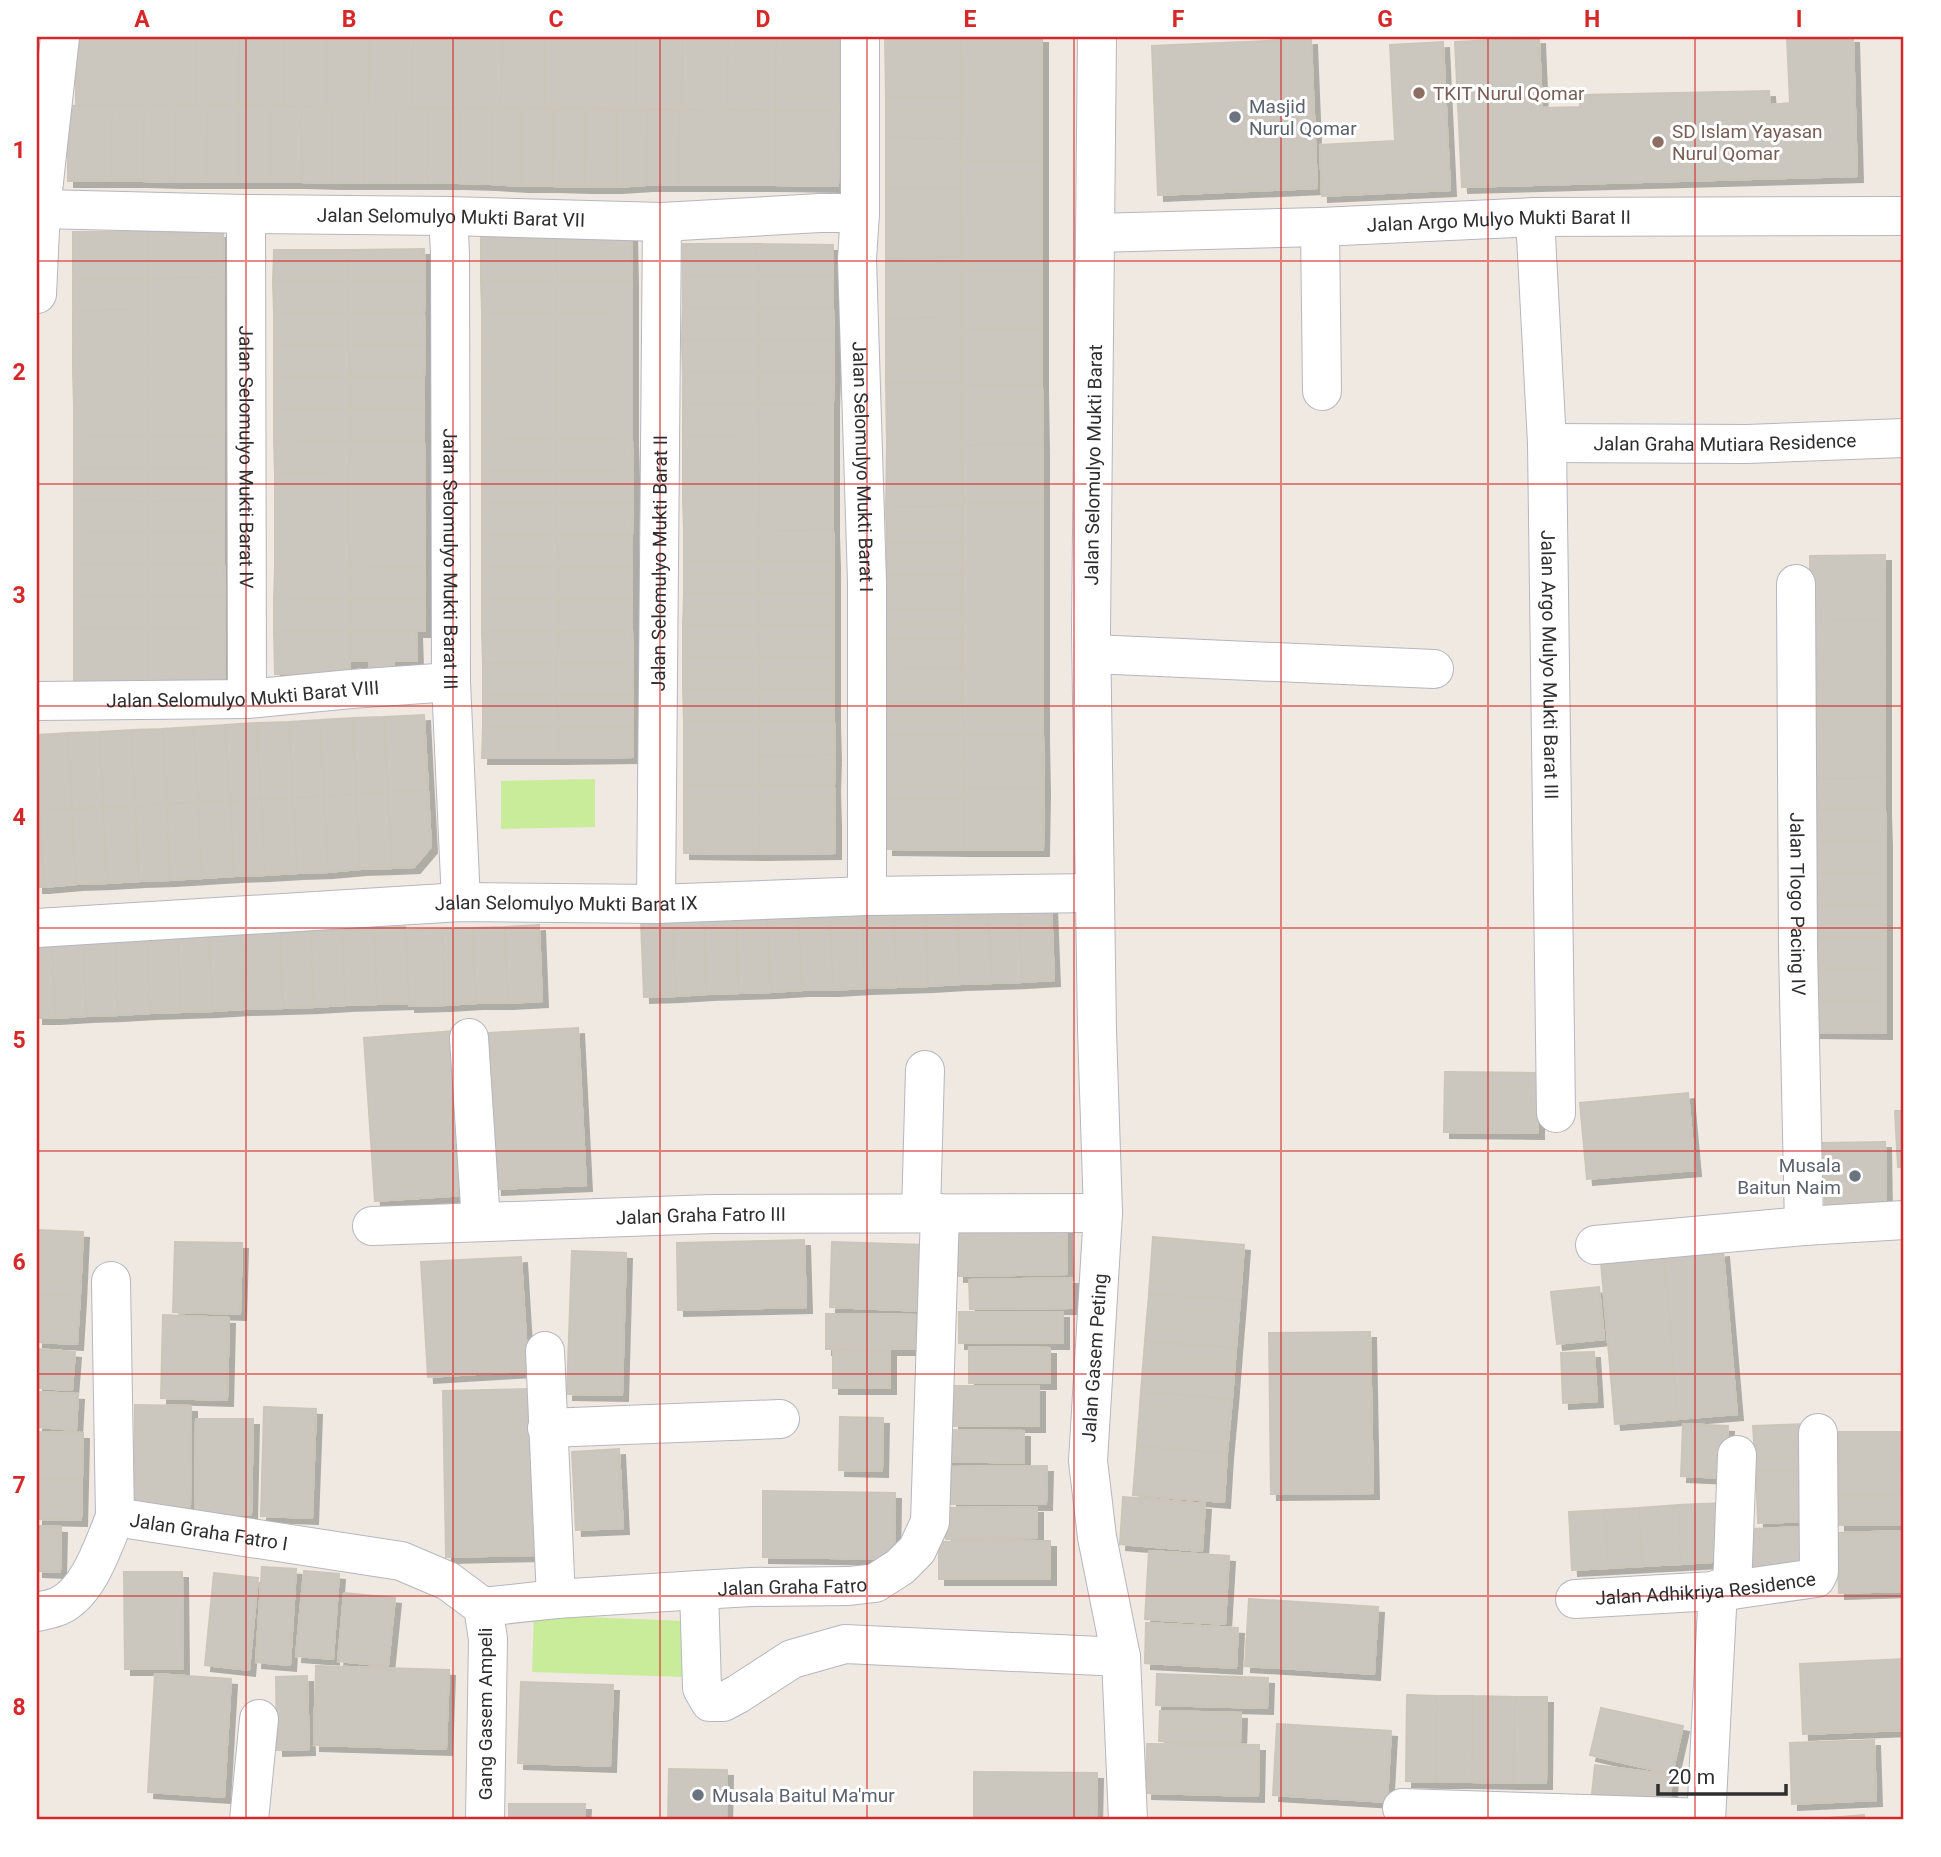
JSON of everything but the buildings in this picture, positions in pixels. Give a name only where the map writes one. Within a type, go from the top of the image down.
[{"type":"street","points":[[37,294],[41,209],[60,37]]},
{"type":"street","name":"Jalan Selomulyo Mukti Barat I","points":[[860,37],[860,213],[857,259],[867,582],[867,896]]},
{"type":"street","name":"Jalan Selomulyo Mukti Barat","points":[[1095,893],[1092,654],[1097,37]]},
{"type":"street","name":"Jalan Selomulyo Mukti Barat VII","points":[[41,209],[662,222],[860,213]]},
{"type":"street","name":"Jalan Selomulyo Mukti Barat IV","points":[[246,214],[247,699]]},
{"type":"street","name":"Jalan Selomulyo Mukti Barat III","points":[[448,216],[451,682],[461,902]]},
{"type":"street","name":"Jalan Argo Mulyo Mukti Barat II","points":[[1095,233],[1320,227],[1535,217],[1904,216]]},
{"type":"street","name":"Jalan Argo Mulyo Mukti Barat III","points":[[1535,217],[1547,443],[1556,1113]]},
{"type":"street","name":"Jalan Selomulyo Mukti Barat II","points":[[656,904],[662,222]]},
{"type":"street","points":[[1320,227],[1322,391]]},
{"type":"street","name":"Jalan Graha Mutiara Residence","points":[[1547,443],[1746,444],[1904,438]]},
{"type":"street","name":"Jalan Tlogo Pacing IV","points":[[1796,584],[1798,948],[1804,1226]]},
{"type":"street","points":[[1092,654],[1434,669]]},
{"type":"street","name":"Jalan Selomulyo Mukti Barat VIII","points":[[37,701],[247,699],[451,682]]},
{"type":"street","name":"Jalan Selomulyo Mukti Barat IX","points":[[37,928],[461,902],[656,904],[867,896],[1095,893]]},
{"type":"street","name":"Jalan Gasem Peting","points":[[1095,893],[1103,1213],[1088,1461],[1097,1537],[1121,1657],[1128,1820]]},
{"type":"street","points":[[469,1038],[481,1222]]},
{"type":"street","points":[[925,1070],[931,1213]]},
{"type":"street","name":"Jalan Graha Fatro","points":[[483,1607],[751,1587],[849,1586],[874,1583],[900,1567],[917,1550],[930,1522],[931,1213]]},
{"type":"street","name":"Jalan Graha Fatro III","points":[[372,1226],[712,1214],[1103,1213]]},
{"type":"street","points":[[1595,1245],[1904,1220]]},
{"type":"street","name":"Jalan Graha Fatro I","points":[[111,1281],[115,1517],[401,1562],[448,1581],[483,1607]]},
{"type":"street","points":[[545,1351],[556,1600]]},
{"type":"street","points":[[548,1428],[780,1419]]},
{"type":"street","name":"Jalan Adhikriya Residence","points":[[1575,1599],[1725,1590],[1812,1580],[1818,1575],[1818,1433]]},
{"type":"street","points":[[1402,1808],[1706,1819],[1737,1454]]},
{"type":"street","points":[[37,1612],[59,1606],[76,1594],[94,1567],[115,1517]]},
{"type":"street","points":[[699,1590],[702,1688],[710,1702],[723,1702],[792,1659],[845,1644],[1121,1657]]},
{"type":"street","name":"Gang Gasem Ampeli","points":[[483,1607],[488,1639],[485,1820]]},
{"type":"street","points":[[249,1820],[259,1719]]},
{"type":"green space","points":[[595,779],[595,827],[501,829],[501,781]]},
{"type":"green space","points":[[534,1615],[687,1621],[685,1677],[532,1672]]},
{"type":"place","name":"TKIT Nurul Qomar","points":[[1419,93]]},
{"type":"place","name":"Masjid Nurul Qomar","points":[[1235,117]]},
{"type":"place","name":"SD Islam Yayasan Nurul Qomar","points":[[1658,142]]},
{"type":"place","name":"Musala Baitun Naim","points":[[1855,1176]]},
{"type":"place","name":"Musala Baitul Ma'mur","points":[[698,1795]]}]
